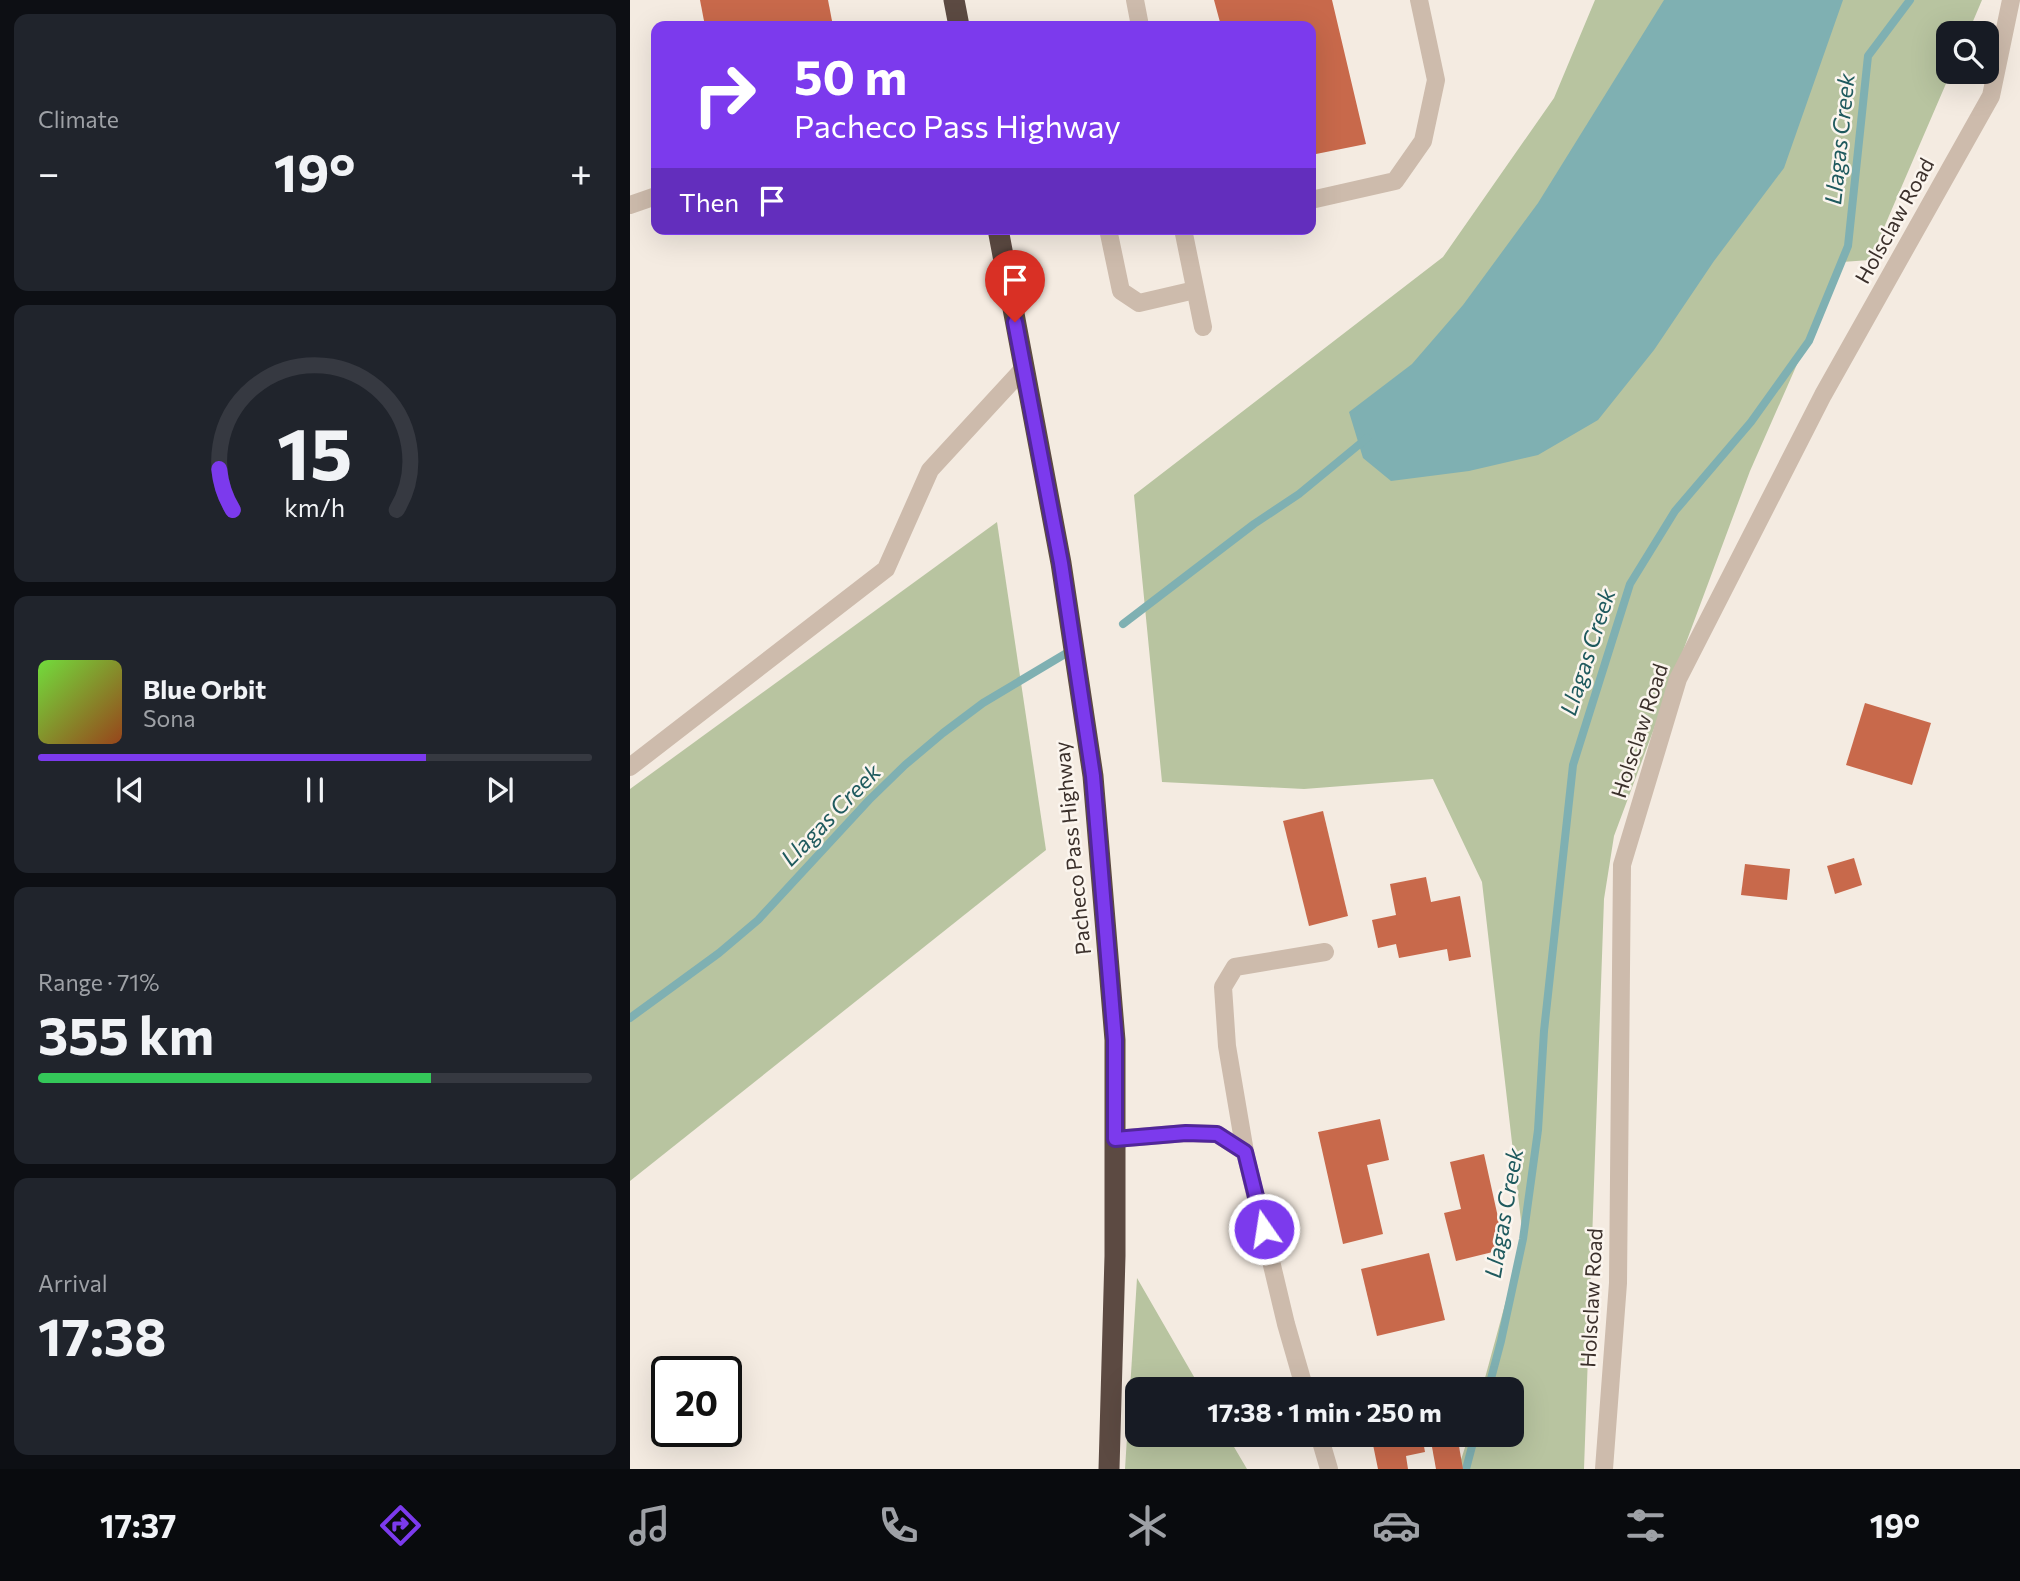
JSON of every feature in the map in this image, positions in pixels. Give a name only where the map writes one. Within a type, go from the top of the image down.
[{"type":"highway","points":[[954,0],[958,21]]},
{"type":"highway","name":"Pacheco Pass Highway","points":[[999,235],[1061,563],[1093,776],[1115,1040],[1115,1256],[1109,1469]]},
{"type":"street","points":[[1135,0],[1139,21]]},
{"type":"street","points":[[1316,199],[1395,181],[1423,141],[1436,80],[1419,0]]},
{"type":"street","name":"Holsclaw Road","points":[[1604,1469],[1618,1283],[1622,865],[1678,679],[1823,395],[1991,96],[2011,0]]},
{"type":"street","points":[[630,205],[651,198]]},
{"type":"street","points":[[1109,235],[1121,291],[1139,303],[1195,290]]},
{"type":"street","points":[[1184,235],[1203,327]]},
{"type":"street","points":[[630,767],[886,569],[930,470],[1024,368]]},
{"type":"street","points":[[1301,1377],[1245,1152],[1227,1046],[1223,987],[1235,968],[1325,952]]},
{"type":"street","points":[[1115,1139],[1186,1133],[1217,1134],[1245,1152]]},
{"type":"street","points":[[1323,1447],[1329,1469]]},
{"type":"green space","points":[[1595,0],[1982,0],[1973,21],[1936,21],[1936,84],[1946,84],[1870,260],[1842,262],[1750,471],[1614,836],[1604,899],[1584,1469],[1458,1469],[1465,1447],[1524,1447],[1524,1377],[1485,1377],[1523,1238],[1482,882],[1433,779],[1304,789],[1162,782],[1134,495],[1443,257],[1554,98]]},
{"type":"green space","points":[[997,522],[1046,850],[630,1181],[630,789]]},
{"type":"green space","points":[[1137,1278],[1194,1377],[1131,1377]]},
{"type":"green space","points":[[1126,1447],[1234,1447],[1247,1469],[1125,1469]]},
{"type":"water","points":[[1664,0],[1843,0],[1784,168],[1714,261],[1654,350],[1598,420],[1538,455],[1469,471],[1391,481],[1363,458],[1349,412],[1412,364],[1463,305],[1538,203]]},
{"type":"building","points":[[700,0],[828,0],[832,21],[704,21]]},
{"type":"building","points":[[1214,0],[1332,0],[1366,144],[1316,154],[1316,21],[1220,21]]},
{"type":"building","points":[[1865,703],[1931,723],[1912,785],[1846,765]]},
{"type":"building","points":[[1323,811],[1348,916],[1309,926],[1283,821]]},
{"type":"building","points":[[1854,858],[1862,885],[1835,894],[1827,866]]},
{"type":"building","points":[[1745,864],[1790,869],[1787,900],[1741,895]]},
{"type":"building","points":[[1426,877],[1431,902],[1460,896],[1471,957],[1449,961],[1447,949],[1399,958],[1396,944],[1378,948],[1372,920],[1396,915],[1390,884]]},
{"type":"building","points":[[1380,1119],[1389,1160],[1367,1165],[1383,1234],[1343,1244],[1318,1132]]},
{"type":"building","points":[[1484,1154],[1505,1249],[1456,1261],[1444,1213],[1461,1209],[1450,1162]]},
{"type":"building","points":[[1429,1253],[1445,1320],[1377,1336],[1361,1269]]},
{"type":"building","points":[[1373,1447],[1424,1447],[1425,1452],[1406,1456],[1408,1469],[1378,1469]]},
{"type":"building","points":[[1432,1447],[1459,1447],[1463,1469],[1436,1469]]},
{"type":"waterway","name":"Llagas Creek","points":[[1491,1377],[1523,1239],[1538,1130],[1544,1031],[1573,765],[1630,584],[1675,511],[1751,422],[1809,341],[1848,246],[1868,56],[1910,0]]},
{"type":"waterway","name":"Llagas Creek","points":[[1123,624],[1254,524],[1299,494],[1367,438]]},
{"type":"waterway","name":"Llagas Creek","points":[[630,1018],[719,953],[758,920],[869,800],[943,733],[983,703],[1070,651]]},
{"type":"waterway","name":"Llagas Creek","points":[[1466,1469],[1472,1447]]},
{"type":"route","points":[[1015,322],[1061,563],[1093,776],[1115,1040],[1115,1139],[1186,1133],[1217,1134],[1245,1152],[1264,1229]]}]
